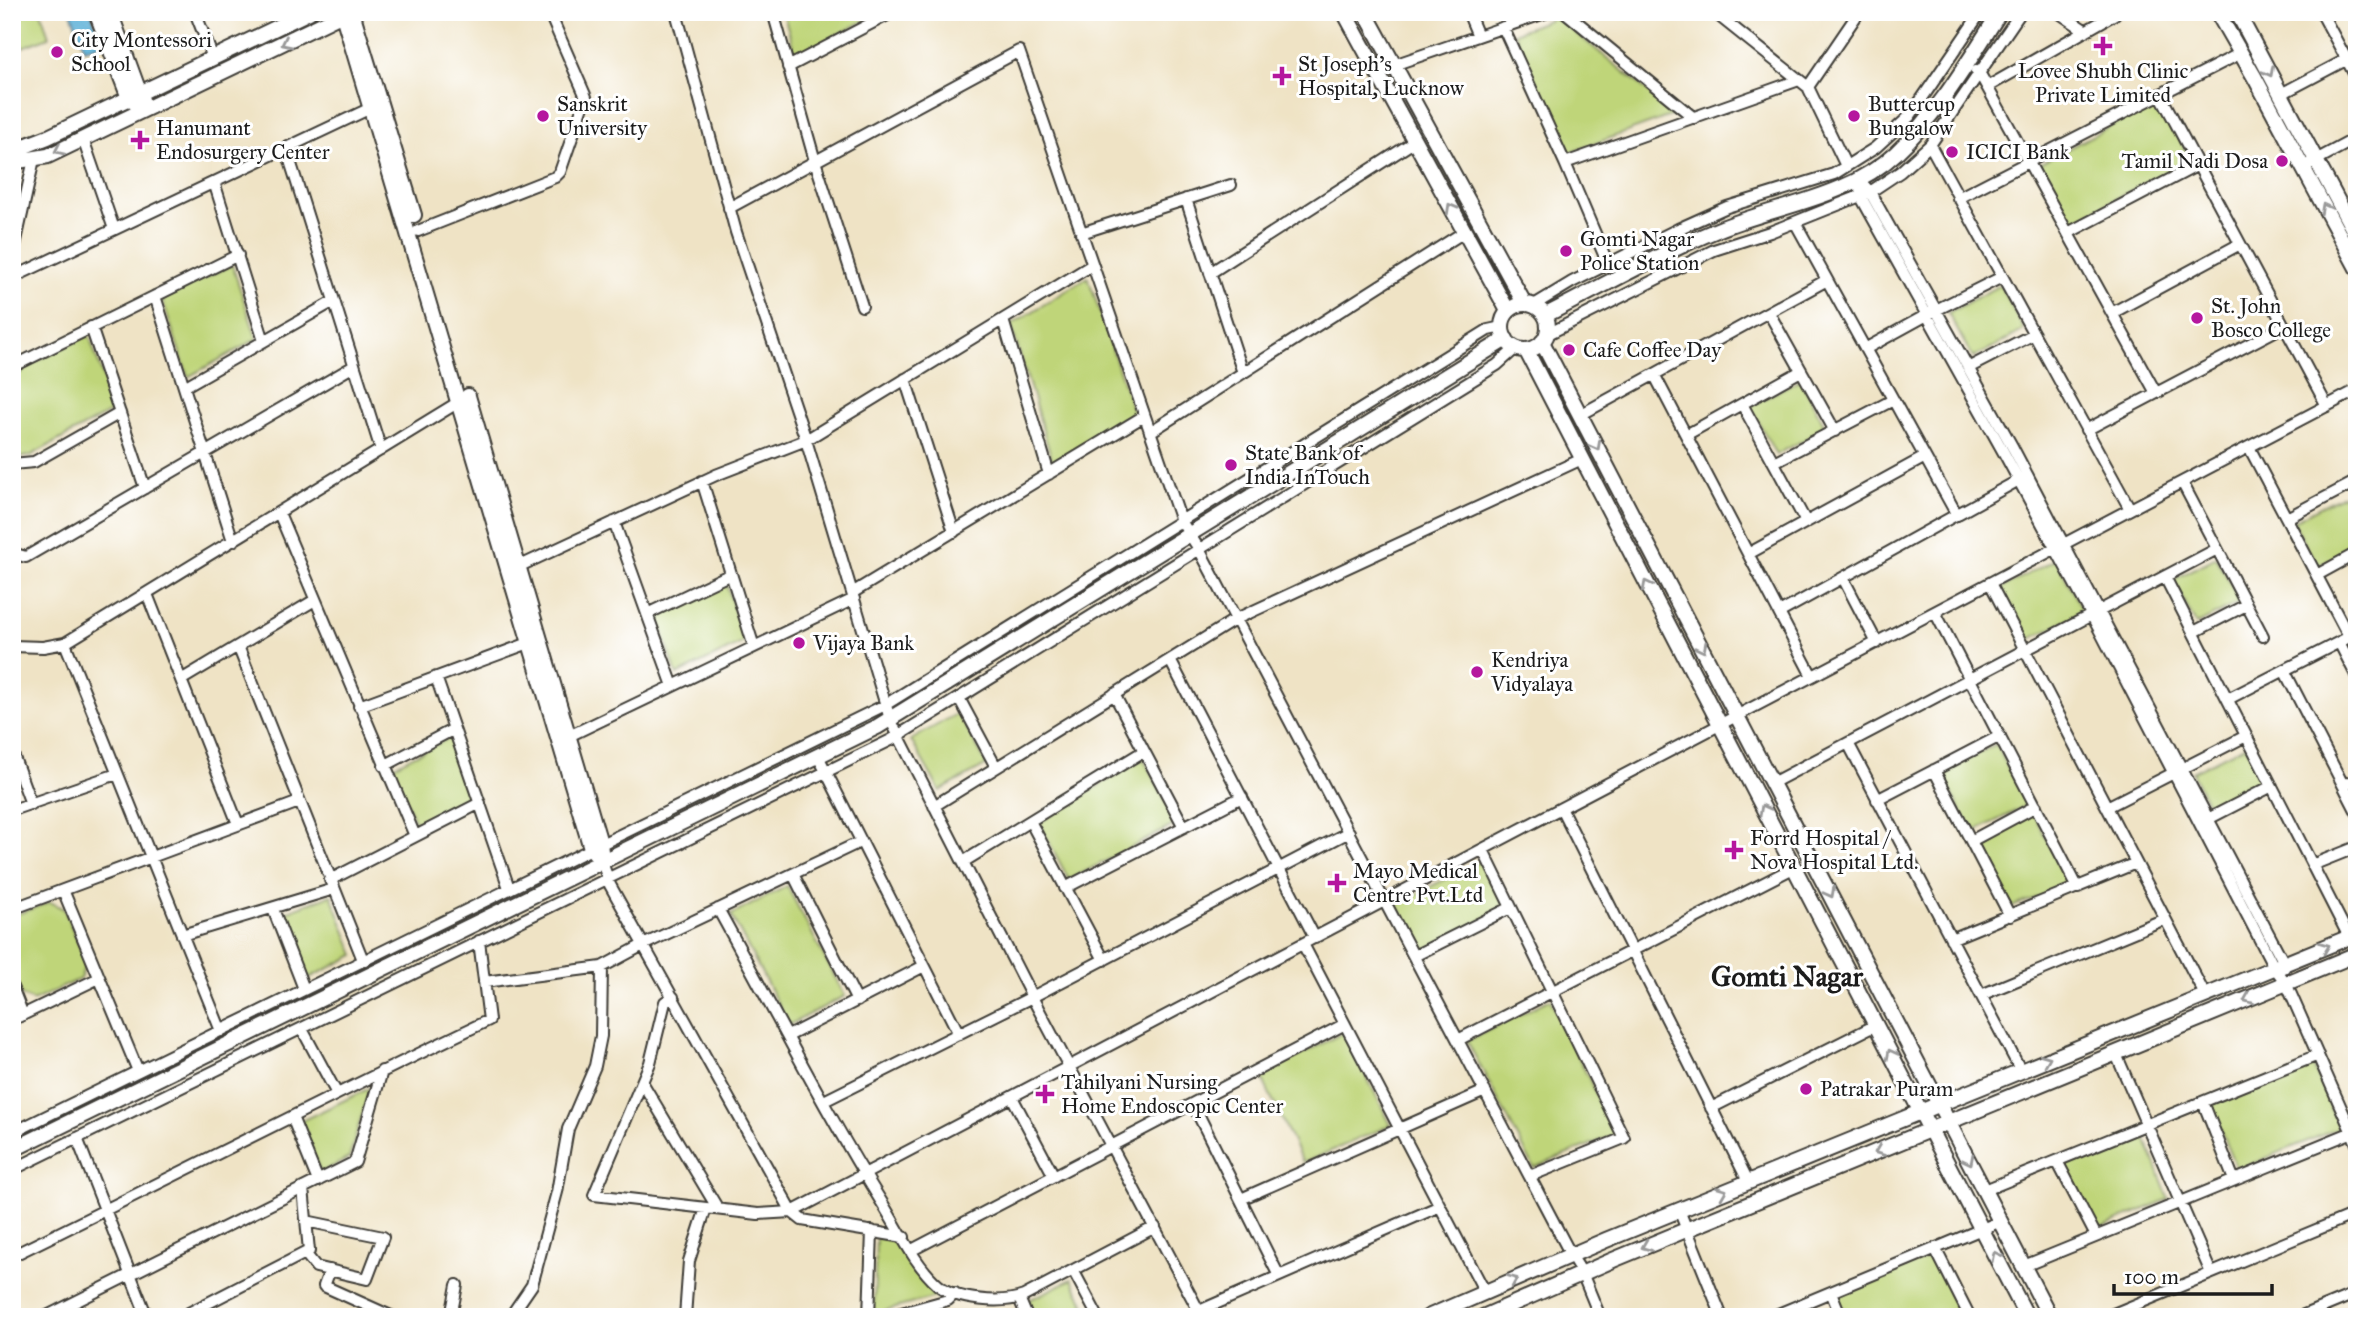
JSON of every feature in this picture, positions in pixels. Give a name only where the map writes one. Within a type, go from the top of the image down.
[{"type":"street","points":[[96,12],[135,95],[145,110]]},
{"type":"street","points":[[110,12],[135,95]]},
{"type":"street","points":[[195,12],[214,58]]},
{"type":"street","points":[[12,147],[25,146],[48,137],[309,12]]},
{"type":"street","points":[[418,231],[560,173],[586,97],[549,12]]},
{"type":"street","points":[[676,12],[729,208],[806,440],[887,712],[1032,997],[1201,1314],[1279,1276],[1440,1206]]},
{"type":"street","points":[[773,12],[862,306]]},
{"type":"street","points":[[788,67],[893,12]]},
{"type":"street","points":[[1344,12],[1508,311],[1512,341],[1582,459],[2028,1317]]},
{"type":"street","points":[[1365,12],[1529,304],[1546,315],[1548,326],[1544,339],[1580,415],[2050,1317]]},
{"type":"street","points":[[1468,12],[1478,36]]},
{"type":"street","points":[[1376,71],[1548,12]]},
{"type":"street","points":[[1565,12],[1694,118]]},
{"type":"street","points":[[1714,12],[1804,84],[1846,166]]},
{"type":"street","points":[[1565,163],[1694,118],[1804,84],[1859,12]]},
{"type":"street","points":[[1508,311],[1529,304],[1727,206],[1808,184],[1834,174],[1858,159],[1875,148],[1910,116],[1981,12]]},
{"type":"street","points":[[1546,315],[1717,230],[1837,190],[1864,177],[1896,153],[1928,118],[2000,12]]},
{"type":"street","points":[[12,1150],[818,756],[1181,521],[1488,330],[1534,348],[1544,339],[1704,254],[1866,195],[1899,172],[1930,145],[2021,12]]},
{"type":"street","points":[[2058,12],[2086,31]]},
{"type":"street","points":[[2217,12],[2350,228],[2357,268]]},
{"type":"street","points":[[2236,12],[2281,94],[2309,163]]},
{"type":"street","points":[[2321,12],[2351,57],[2357,79]]},
{"type":"street","points":[[12,162],[48,156],[346,13],[418,231],[464,399],[520,566],[536,640],[569,736],[596,846]]},
{"type":"street","points":[[1987,87],[2115,15]]},
{"type":"street","points":[[1503,27],[1608,264]]},
{"type":"street","points":[[729,208],[1019,51],[1181,521],[1199,549],[1571,1255],[1583,1273],[1600,1317]]},
{"type":"street","points":[[1958,198],[2241,52]]},
{"type":"street","points":[[2281,94],[2351,57]]},
{"type":"street","points":[[1965,65],[1980,74],[2156,393]]},
{"type":"street","points":[[2160,94],[2327,406]]},
{"type":"street","points":[[12,275],[16,276],[376,106]]},
{"type":"street","points":[[376,106],[607,877],[792,1212],[802,1220],[904,1237]]},
{"type":"street","points":[[2309,163],[2357,138]]},
{"type":"street","points":[[83,139],[114,229]]},
{"type":"street","points":[[1210,273],[1415,141]]},
{"type":"street","points":[[1930,145],[2130,509]]},
{"type":"street","points":[[286,148],[381,450]]},
{"type":"street","points":[[12,259],[34,159]]},
{"type":"street","points":[[1858,159],[1866,195],[1931,312],[2019,481],[2060,546]]},
{"type":"street","points":[[2068,233],[2198,165]]},
{"type":"street","points":[[214,182],[264,341]]},
{"type":"street","points":[[1081,233],[1231,185]]},
{"type":"street","points":[[1186,199],[1243,373]]},
{"type":"street","points":[[1795,222],[1957,515]]},
{"type":"street","points":[[1150,432],[1464,232]]},
{"type":"street","points":[[2112,313],[2241,244]]},
{"type":"street","points":[[12,367],[238,255]]},
{"type":"street","points":[[520,566],[702,481],[806,440],[1092,265]]},
{"type":"street","points":[[1865,349],[2002,277]]},
{"type":"street","points":[[1580,415],[1827,280]]},
{"type":"street","points":[[155,296],[233,541]]},
{"type":"street","points":[[184,387],[334,301]]},
{"type":"street","points":[[1931,312],[1968,368],[2279,965]]},
{"type":"street","points":[[1769,313],[1835,430]]},
{"type":"street","points":[[1003,320],[1049,474]]},
{"type":"street","points":[[2086,430],[2284,326]]},
{"type":"street","points":[[92,327],[145,488]]},
{"type":"street","points":[[1968,368],[2034,334]]},
{"type":"street","points":[[12,1133],[596,846],[887,712],[1512,341]]},
{"type":"street","points":[[12,1170],[897,736],[1497,365],[1512,341]]},
{"type":"street","points":[[12,552],[26,557],[355,366]]},
{"type":"street","points":[[1686,435],[1801,371]]},
{"type":"street","points":[[1655,376],[1812,677]]},
{"type":"street","points":[[905,379],[954,532]]},
{"type":"street","points":[[673,996],[665,1002],[650,1063],[594,1195],[758,1214],[792,1212],[2357,390]]},
{"type":"street","points":[[12,646],[43,647],[65,643],[464,399]]},
{"type":"street","points":[[1774,462],[1893,400]]},
{"type":"street","points":[[1742,404],[1806,522]]},
{"type":"street","points":[[12,464],[34,462],[120,413]]},
{"type":"street","points":[[569,736],[853,596],[1144,416]]},
{"type":"street","points":[[2249,447],[2348,637],[2357,677]]},
{"type":"street","points":[[1748,554],[1925,457]]},
{"type":"street","points":[[933,806],[1236,619],[1582,459]]},
{"type":"street","points":[[702,481],[754,647]]},
{"type":"street","points":[[1779,613],[2019,481]]},
{"type":"street","points":[[2287,518],[2357,481]]},
{"type":"street","points":[[2182,482],[2263,636]]},
{"type":"street","points":[[279,513],[415,836]]},
{"type":"street","points":[[614,522],[673,686]]},
{"type":"street","points":[[1772,783],[2217,549]]},
{"type":"street","points":[[2316,575],[2357,553]]},
{"type":"street","points":[[647,614],[731,574]]},
{"type":"street","points":[[1427,1317],[2020,1069],[2353,936],[2312,865],[2165,577]]},
{"type":"street","points":[[1843,578],[1877,643]]},
{"type":"street","points":[[1990,583],[2205,995]]},
{"type":"street","points":[[147,594],[237,824]]},
{"type":"street","points":[[181,680],[315,600]]},
{"type":"street","points":[[2194,632],[2246,605]]},
{"type":"street","points":[[1936,612],[2078,888]]},
{"type":"street","points":[[2228,699],[2348,637]]},
{"type":"street","points":[[359,706],[536,640]]},
{"type":"street","points":[[65,643],[220,1031]]},
{"type":"street","points":[[238,646],[363,960]]},
{"type":"street","points":[[1170,660],[1315,938]]},
{"type":"street","points":[[2284,670],[2357,812]]},
{"type":"street","points":[[436,677],[509,888]]},
{"type":"street","points":[[1114,694],[1184,827]]},
{"type":"street","points":[[959,698],[996,767]]},
{"type":"street","points":[[384,766],[454,729]]},
{"type":"street","points":[[1877,800],[2000,736]]},
{"type":"street","points":[[2107,807],[2246,736]]},
{"type":"street","points":[[1848,743],[2020,1069]]},
{"type":"street","points":[[963,862],[1144,751]]},
{"type":"street","points":[[12,752],[31,804]]},
{"type":"street","points":[[818,756],[958,1034]]},
{"type":"street","points":[[1934,770],[2010,916]]},
{"type":"street","points":[[2178,772],[2208,819],[2279,965],[2354,1131],[2357,1144]]},
{"type":"street","points":[[12,810],[117,774]]},
{"type":"street","points":[[2343,785],[2357,779]]},
{"type":"street","points":[[2208,819],[2272,786]]},
{"type":"street","points":[[1065,888],[1242,797]]},
{"type":"street","points":[[12,909],[299,802]]},
{"type":"street","points":[[182,935],[273,909],[332,885],[415,836],[480,803]]},
{"type":"street","points":[[1971,841],[2036,806]]},
{"type":"street","points":[[1561,808],[1748,1181]]},
{"type":"street","points":[[1030,821],[1104,960]]},
{"type":"street","points":[[824,1101],[1032,997],[1349,832]]},
{"type":"street","points":[[484,982],[602,967],[643,944],[860,842]]},
{"type":"street","points":[[2312,865],[2357,847]]},
{"type":"street","points":[[1483,849],[1624,1138],[1530,1176]]},
{"type":"street","points":[[1951,939],[2136,863]]},
{"type":"street","points":[[1458,1040],[1795,867]]},
{"type":"street","points":[[793,874],[857,1001]]},
{"type":"street","points":[[63,890],[138,1072]]},
{"type":"street","points":[[1414,956],[1510,908]]},
{"type":"street","points":[[273,909],[304,989]]},
{"type":"street","points":[[718,909],[865,1175],[912,1250],[939,1286],[984,1300],[1011,1301],[1155,1227]]},
{"type":"street","points":[[1981,995],[2165,919]]},
{"type":"street","points":[[12,1256],[489,1020],[479,941]]},
{"type":"street","points":[[1303,944],[1485,1292]]},
{"type":"street","points":[[1483,1317],[1583,1273],[2357,954]]},
{"type":"street","points":[[788,1036],[924,966]]},
{"type":"street","points":[[510,1317],[532,1285],[557,1192],[569,1129],[595,1066],[601,1036],[602,967]]},
{"type":"street","points":[[12,1020],[99,978]]},
{"type":"street","points":[[12,987],[23,1015]]},
{"type":"street","points":[[912,1250],[1345,1024]]},
{"type":"street","points":[[1711,1108],[1877,1025]]},
{"type":"street","points":[[302,1029],[337,1094]]},
{"type":"street","points":[[2116,1054],[2211,1273]]},
{"type":"street","points":[[1985,1190],[2318,1055]]},
{"type":"street","points":[[45,1317],[355,1162],[382,1071]]},
{"type":"street","points":[[642,1082],[712,1209]]},
{"type":"street","points":[[1241,1199],[1485,1091]]},
{"type":"street","points":[[1012,1097],[1054,1176]]},
{"type":"street","points":[[2203,1102],[2234,1180]]},
{"type":"street","points":[[1193,1104],[1279,1276]]},
{"type":"street","points":[[292,1117],[318,1181]]},
{"type":"street","points":[[2024,1266],[2354,1131]]},
{"type":"street","points":[[77,1138],[147,1317]]},
{"type":"street","points":[[2057,1161],[2096,1236]]},
{"type":"street","points":[[181,1317],[309,1251],[303,1188]]},
{"type":"street","points":[[685,1317],[689,1261],[712,1209]]},
{"type":"street","points":[[1679,1210],[1722,1317]]},
{"type":"street","points":[[2106,1317],[2129,1312],[2211,1273],[2357,1213]]},
{"type":"street","points":[[305,1253],[316,1267],[368,1279],[383,1237],[306,1221]]},
{"type":"street","points":[[1770,1317],[2001,1221]]},
{"type":"street","points":[[869,1317],[872,1231]]},
{"type":"street","points":[[1935,1248],[1970,1317]]},
{"type":"street","points":[[331,1270],[324,1286],[393,1317]]},
{"type":"street","points":[[1073,1270],[1098,1317]]},
{"type":"street","points":[[451,1317],[457,1285]]},
{"type":"street","points":[[1831,1292],[1841,1317]]},
{"type":"street","points":[[887,1317],[948,1300],[955,1293]]},
{"type":"street","points":[[2300,1317],[2357,1293]]},
{"type":"street","points":[[1019,1298],[1027,1317]]},
{"type":"green space","points":[[12,12],[41,12],[49,37],[12,51]]},
{"type":"green space","points":[[783,12],[882,12],[796,56]]},
{"type":"green space","points":[[1556,17],[1676,114],[1569,153],[1514,33]]},
{"type":"green space","points":[[2159,100],[2190,159],[2069,224],[2037,165]]},
{"type":"green space","points":[[232,265],[257,339],[188,377],[162,299]]},
{"type":"green space","points":[[1088,277],[1134,415],[1053,463],[1011,325]]},
{"type":"green space","points":[[2000,285],[2024,330],[1973,358],[1948,313]]},
{"type":"green space","points":[[89,335],[114,410],[30,456],[12,459],[12,373]]},
{"type":"green space","points":[[1800,379],[1826,428],[1776,455],[1750,406]]},
{"type":"green space","points":[[2357,488],[2357,545],[2317,566],[2293,521]]},
{"type":"green space","points":[[2216,557],[2240,602],[2196,625],[2173,580]]},
{"type":"green space","points":[[2056,559],[2083,611],[2027,641],[2000,589]]},
{"type":"green space","points":[[726,583],[744,642],[677,675],[657,616]]},
{"type":"green space","points":[[958,713],[987,765],[940,791],[911,740]]},
{"type":"green space","points":[[453,736],[473,798],[418,828],[391,767]]},
{"type":"green space","points":[[1996,744],[2027,805],[1972,833],[1941,772]]},
{"type":"green space","points":[[2246,745],[2265,783],[2211,810],[2192,772]]},
{"type":"green space","points":[[1143,758],[1178,823],[1069,880],[1039,823]]},
{"type":"green space","points":[[2033,813],[2070,885],[2012,907],[1978,843]]},
{"type":"green space","points":[[1482,860],[1506,908],[1421,952],[1397,904]]},
{"type":"green space","points":[[787,886],[845,996],[789,1025],[731,915]]},
{"type":"green space","points":[[331,895],[355,955],[305,980],[280,914]]},
{"type":"green space","points":[[50,902],[64,909],[86,962],[80,979],[33,1001],[21,995],[12,974],[12,916]]},
{"type":"green space","points":[[1550,999],[1616,1134],[1534,1168],[1467,1041]]},
{"type":"green space","points":[[1344,1032],[1391,1125],[1303,1163],[1261,1076]]},
{"type":"green space","points":[[2312,1064],[2339,1128],[2237,1170],[2210,1105]]},
{"type":"green space","points":[[370,1088],[349,1158],[320,1173],[301,1121]]},
{"type":"green space","points":[[2143,1133],[2169,1199],[2098,1229],[2064,1164]]},
{"type":"green space","points":[[876,1237],[898,1242],[915,1268],[939,1296],[874,1314]]},
{"type":"green space","points":[[1933,1256],[1963,1317],[1846,1317],[1837,1295]]},
{"type":"green space","points":[[1072,1279],[1091,1317],[1032,1317],[1025,1302]]},
{"type":"water","points":[[71,12],[91,12],[103,44],[84,49]]},
{"type":"place","name":"Lovee Shubh Clinic Private Limited","points":[[2103,46]]},
{"type":"place","name":"City Montessori School","points":[[57,52]]},
{"type":"place","name":"St Joseph's Hospital, Lucknow","points":[[1282,76]]},
{"type":"place","name":"Sanskrit University","points":[[543,116]]},
{"type":"place","name":"Buttercup Bungalow","points":[[1854,116]]},
{"type":"place","name":"Hanumant Endosurgery Center","points":[[140,140]]},
{"type":"place","name":"ICICI Bank","points":[[1952,152]]},
{"type":"place","name":"Tamil Nadi Dosa","points":[[2282,161]]},
{"type":"place","name":"Gomti Nagar Police Station","points":[[1566,251]]},
{"type":"place","name":"St. John Bosco College","points":[[2197,318]]},
{"type":"place","name":"Cafe Coffee Day","points":[[1569,350]]},
{"type":"place","name":"State Bank of India InTouch","points":[[1231,465]]},
{"type":"place","name":"Vijaya Bank","points":[[799,643]]},
{"type":"place","name":"Kendriya Vidyalaya","points":[[1477,672]]},
{"type":"place","name":"Forrd Hospital / Nova Hospital Ltd.","points":[[1734,850]]},
{"type":"place","name":"Mayo Medical Centre Pvt.Ltd","points":[[1337,883]]},
{"type":"place","name":"Patrakar Puram","points":[[1806,1089]]},
{"type":"place","name":"Tahilyani Nursing Home Endoscopic Center","points":[[1045,1094]]},
{"type":"district","name":"Gomti Nagar","points":[[1787,976]]}]
